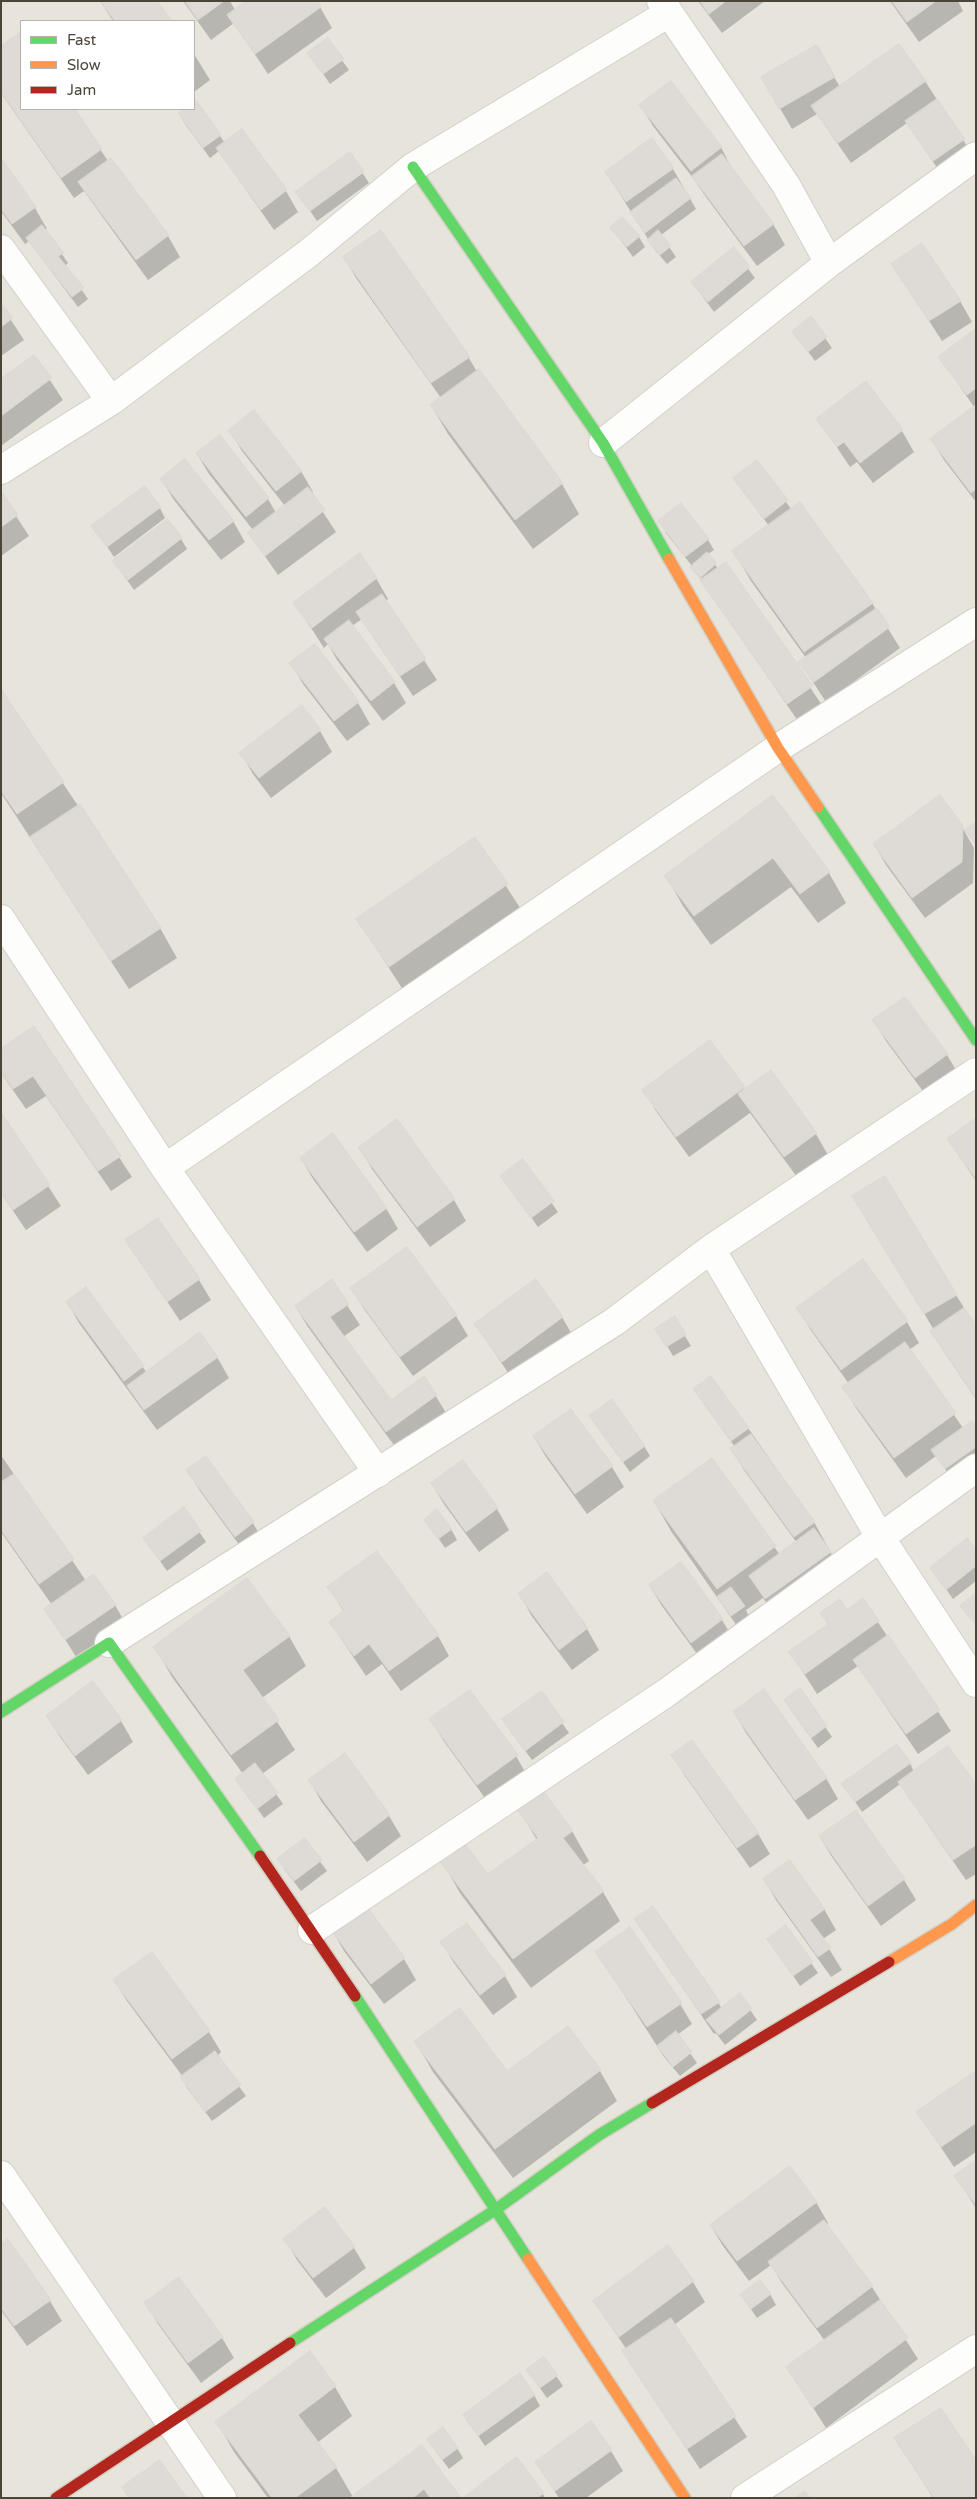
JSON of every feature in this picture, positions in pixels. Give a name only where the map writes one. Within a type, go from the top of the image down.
[{"type":"street","points":[[1,470],[111,401],[310,252],[413,167],[665,7],[786,185],[829,263]]},
{"type":"street","points":[[603,443],[829,263],[976,156]]},
{"type":"street","points":[[413,167],[603,443],[778,748],[976,1040]]},
{"type":"street","points":[[1,249],[111,401]]},
{"type":"street","points":[[166,1168],[778,748],[976,622]]},
{"type":"street","points":[[1,919],[166,1168],[378,1473]]},
{"type":"street","points":[[1,1712],[614,1322],[711,1249],[976,1072]]},
{"type":"street","points":[[711,1249],[880,1537],[976,1683]]},
{"type":"street","points":[[312,1930],[666,1693],[976,1468]]},
{"type":"street","points":[[109,1643],[312,1930],[685,2498]]},
{"type":"street","points":[[56,2498],[168,2422],[496,2210],[599,2135],[952,1924],[976,1905]]},
{"type":"street","points":[[1,2175],[168,2422],[222,2498]]},
{"type":"street","points":[[746,2498],[976,2349]]},
{"type":"shaded area","points":[[1,1],[976,1],[976,2498],[1,2498]]},
{"type":"building","points":[[100,1],[157,1],[171,20],[114,20]]},
{"type":"building","points":[[185,1],[224,1],[198,20]]},
{"type":"building","points":[[246,1],[317,1],[321,7],[255,54],[227,15]]},
{"type":"building","points":[[700,1],[726,1],[709,14]]},
{"type":"building","points":[[892,1],[936,1],[907,22]]},
{"type":"building","points":[[20,33],[20,110],[76,110],[102,149],[61,178],[1,92],[1,46]]},
{"type":"building","points":[[328,38],[344,59],[323,74],[307,53]]},
{"type":"building","points":[[899,44],[926,81],[838,143],[811,106]]},
{"type":"building","points":[[817,45],[835,77],[779,109],[761,77]]},
{"type":"building","points":[[671,81],[722,147],[691,171],[639,105]]},
{"type":"building","points":[[937,99],[965,139],[933,161],[905,121]]},
{"type":"building","points":[[195,101],[221,135],[203,148],[178,113],[182,110],[195,110]]},
{"type":"building","points":[[242,129],[287,190],[261,210],[216,148]]},
{"type":"building","points":[[652,138],[674,168],[626,202],[605,172]]},
{"type":"building","points":[[350,152],[364,172],[310,211],[295,192]]},
{"type":"building","points":[[722,154],[774,224],[744,246],[692,176]]},
{"type":"building","points":[[1,158],[36,207],[12,224],[1,209]]},
{"type":"building","points":[[111,158],[169,235],[136,260],[78,182]]},
{"type":"building","points":[[676,178],[691,198],[645,233],[630,212]]},
{"type":"building","points":[[622,217],[640,236],[627,247],[610,228]]},
{"type":"building","points":[[42,225],[64,253],[58,256],[84,288],[72,297],[26,238]]},
{"type":"building","points":[[381,230],[470,357],[431,383],[343,257]]},
{"type":"building","points":[[658,230],[671,246],[660,255],[647,240]]},
{"type":"building","points":[[922,243],[961,301],[929,321],[891,264]]},
{"type":"building","points":[[734,247],[750,267],[708,302],[691,282]]},
{"type":"building","points":[[1,303],[13,318],[1,327]]},
{"type":"building","points":[[811,316],[827,337],[808,352],[792,332]]},
{"type":"building","points":[[976,329],[976,388],[967,395],[938,357]]},
{"type":"building","points":[[34,355],[52,378],[1,416],[1,379]]},
{"type":"building","points":[[479,369],[563,483],[515,520],[430,405]]},
{"type":"building","points":[[866,381],[903,430],[860,463],[844,442],[837,447],[816,419]]},
{"type":"building","points":[[976,405],[976,489],[971,493],[930,439]]},
{"type":"building","points":[[254,410],[302,471],[276,491],[228,431]]},
{"type":"building","points":[[220,435],[269,498],[246,517],[196,453]]},
{"type":"building","points":[[185,459],[234,521],[209,540],[160,479]]},
{"type":"building","points":[[757,460],[788,500],[764,519],[733,478]]},
{"type":"building","points":[[145,486],[161,507],[107,547],[91,526]]},
{"type":"building","points":[[308,487],[325,510],[265,556],[248,533]]},
{"type":"building","points":[[1,491],[18,515],[1,527]]},
{"type":"building","points":[[800,502],[873,603],[804,652],[732,551]]},
{"type":"building","points":[[681,503],[709,539],[685,557],[658,521]]},
{"type":"building","points":[[168,519],[182,538],[128,580],[112,561]]},
{"type":"building","points":[[707,552],[717,563],[700,578],[690,567]]},
{"type":"building","points":[[360,553],[377,578],[312,628],[293,603]]},
{"type":"building","points":[[726,562],[813,686],[787,704],[700,580]]},
{"type":"building","points":[[382,594],[426,659],[400,676],[356,612]]},
{"type":"building","points":[[877,608],[890,627],[814,682],[798,662]]},
{"type":"building","points":[[349,620],[395,682],[371,701],[324,639]]},
{"type":"building","points":[[315,644],[359,702],[334,721],[289,663]]},
{"type":"building","points":[[1,689],[64,782],[17,814],[1,791]]},
{"type":"building","points":[[302,705],[321,730],[259,778],[239,753]]},
{"type":"building","points":[[773,795],[830,872],[800,894],[773,858],[694,916],[664,876]]},
{"type":"building","points":[[940,795],[963,826],[962,862],[912,898],[873,844]]},
{"type":"building","points":[[80,804],[161,928],[111,961],[30,837]]},
{"type":"building","points":[[976,822],[976,845],[965,830]]},
{"type":"building","points":[[475,837],[508,884],[389,967],[356,919]]},
{"type":"building","points":[[905,997],[948,1054],[915,1078],[872,1020]]},
{"type":"building","points":[[34,1026],[121,1156],[98,1171],[33,1076],[13,1089],[1,1072],[1,1049]]},
{"type":"building","points":[[710,1040],[745,1087],[676,1137],[642,1090]]},
{"type":"building","points":[[771,1070],[817,1133],[784,1157],[738,1094]]},
{"type":"building","points":[[1,1112],[50,1185],[13,1210],[1,1192]]},
{"type":"building","points":[[976,1118],[976,1179],[947,1139]]},
{"type":"building","points":[[397,1119],[455,1199],[417,1227],[358,1148]]},
{"type":"building","points":[[333,1133],[387,1208],[354,1232],[300,1158]]},
{"type":"building","points":[[523,1159],[554,1201],[531,1218],[500,1176]]},
{"type":"building","points":[[885,1176],[957,1295],[924,1314],[852,1196]]},
{"type":"building","points":[[158,1218],[200,1279],[167,1302],[125,1240]]},
{"type":"building","points":[[407,1247],[457,1315],[400,1357],[350,1288]]},
{"type":"building","points":[[863,1259],[908,1321],[841,1370],[796,1308]]},
{"type":"building","points":[[332,1279],[349,1304],[330,1317],[391,1400],[424,1376],[437,1395],[386,1432],[295,1306]]},
{"type":"building","points":[[536,1279],[563,1317],[502,1362],[474,1324]]},
{"type":"building","points":[[86,1287],[144,1366],[124,1381],[66,1302]]},
{"type":"building","points":[[964,1308],[976,1325],[976,1398],[930,1331]]},
{"type":"building","points":[[675,1316],[686,1335],[666,1347],[655,1329]]},
{"type":"building","points":[[200,1332],[218,1357],[144,1410],[127,1386]]},
{"type":"building","points":[[905,1342],[956,1413],[894,1458],[842,1387]]},
{"type":"building","points":[[711,1376],[749,1428],[731,1441],[693,1389]]},
{"type":"building","points":[[612,1399],[645,1446],[623,1462],[589,1416]]},
{"type":"building","points":[[571,1409],[613,1466],[575,1494],[533,1436]]},
{"type":"building","points":[[972,1421],[976,1426],[976,1447],[945,1469],[931,1450]]},
{"type":"building","points":[[751,1434],[815,1522],[794,1537],[730,1449]]},
{"type":"building","points":[[206,1456],[254,1522],[235,1537],[186,1470]]},
{"type":"building","points":[[712,1458],[776,1546],[717,1589],[653,1501]]},
{"type":"building","points":[[463,1460],[498,1508],[466,1532],[431,1483]]},
{"type":"building","points":[[14,1474],[74,1559],[39,1584],[1,1530],[1,1482]]},
{"type":"building","points":[[184,1507],[201,1531],[160,1561],[143,1538]]},
{"type":"building","points":[[437,1509],[452,1529],[438,1539],[424,1520]]},
{"type":"building","points":[[814,1528],[831,1552],[765,1599],[749,1576]]},
{"type":"building","points":[[967,1538],[976,1549],[976,1566],[946,1590],[930,1568]]},
{"type":"building","points":[[377,1551],[439,1635],[389,1671],[369,1644],[354,1656],[329,1622],[344,1610],[327,1587]]},
{"type":"building","points":[[681,1562],[723,1619],[691,1643],[649,1585]]},
{"type":"building","points":[[547,1572],[588,1628],[559,1650],[518,1594]]},
{"type":"building","points":[[94,1574],[116,1605],[65,1640],[44,1609]]},
{"type":"building","points":[[247,1578],[290,1636],[243,1670],[279,1720],[231,1755],[153,1647]]},
{"type":"building","points":[[731,1587],[745,1606],[731,1616],[717,1597]]},
{"type":"building","points":[[976,1593],[976,1625],[960,1606]]},
{"type":"building","points":[[863,1598],[879,1621],[805,1674],[788,1652],[828,1624],[820,1613],[840,1599],[847,1610]]},
{"type":"building","points":[[888,1635],[940,1710],[906,1734],[853,1660]]},
{"type":"building","points":[[93,1681],[122,1720],[75,1756],[46,1716]]},
{"type":"building","points":[[800,1688],[827,1726],[811,1738],[784,1700]]},
{"type":"building","points":[[764,1689],[827,1778],[795,1800],[733,1712]]},
{"type":"building","points":[[470,1690],[518,1755],[477,1785],[429,1719]]},
{"type":"building","points":[[542,1691],[564,1722],[525,1751],[502,1719]]},
{"type":"building","points":[[692,1740],[759,1833],[737,1848],[671,1755]]},
{"type":"building","points":[[897,1744],[911,1763],[855,1802],[841,1784]]},
{"type":"building","points":[[948,1746],[976,1784],[976,1845],[953,1860],[898,1782]]},
{"type":"building","points":[[345,1753],[390,1815],[354,1842],[308,1780]]},
{"type":"building","points":[[255,1763],[278,1793],[257,1809],[235,1779]]},
{"type":"building","points":[[544,1792],[573,1831],[563,1838],[604,1891],[513,1959],[441,1863],[466,1845],[488,1874],[538,1838],[518,1811]]},
{"type":"building","points":[[856,1810],[905,1879],[868,1906],[819,1836]]},
{"type":"building","points":[[305,1838],[322,1860],[294,1881],[277,1859]]},
{"type":"building","points":[[790,1860],[825,1909],[810,1920],[831,1948],[818,1957],[763,1879]]},
{"type":"building","points":[[365,1904],[405,1958],[371,1984],[331,1930]]},
{"type":"building","points":[[653,1906],[720,2002],[701,2014],[634,1919]]},
{"type":"building","points":[[467,1923],[506,1975],[480,1995],[440,1942]]},
{"type":"building","points":[[786,1925],[813,1962],[793,1976],[767,1939]]},
{"type":"building","points":[[630,1927],[682,2003],[647,2027],[595,1952]]},
{"type":"building","points":[[152,1952],[210,2031],[172,2059],[113,1980]]},
{"type":"building","points":[[740,1993],[752,2009],[719,2035],[706,2020]]},
{"type":"building","points":[[460,2008],[507,2071],[568,2026],[601,2070],[495,2149],[414,2042]]},
{"type":"building","points":[[676,2031],[692,2052],[673,2067],[657,2046]]},
{"type":"building","points":[[215,2051],[241,2085],[205,2112],[180,2077]]},
{"type":"building","points":[[976,2071],[976,2123],[941,2147],[916,2112]]},
{"type":"building","points":[[976,2160],[976,2205],[954,2176]]},
{"type":"building","points":[[790,2166],[817,2202],[737,2261],[710,2225]]},
{"type":"building","points":[[325,2207],[355,2247],[313,2278],[283,2239]]},
{"type":"building","points":[[824,2220],[873,2286],[817,2328],[768,2262]]},
{"type":"building","points":[[8,2239],[51,2300],[14,2326],[1,2308],[1,2244]]},
{"type":"building","points":[[668,2245],[694,2281],[619,2337],[593,2301]]},
{"type":"building","points":[[179,2277],[223,2337],[188,2363],[144,2303]]},
{"type":"building","points":[[760,2280],[771,2294],[751,2309],[740,2295]]},
{"type":"building","points":[[880,2300],[908,2338],[813,2408],[786,2367]]},
{"type":"building","points":[[671,2318],[736,2416],[687,2449],[622,2351]]},
{"type":"building","points":[[310,2351],[336,2386],[298,2415],[337,2467],[295,2498],[272,2498],[215,2422]]},
{"type":"building","points":[[544,2357],[558,2375],[540,2388],[526,2370]]},
{"type":"building","points":[[520,2373],[535,2395],[478,2436],[463,2415]]},
{"type":"building","points":[[941,2408],[976,2460],[976,2498],[934,2498],[894,2438]]},
{"type":"building","points":[[591,2421],[612,2450],[555,2491],[535,2462]]},
{"type":"building","points":[[443,2427],[458,2448],[442,2460],[427,2439]]},
{"type":"building","points":[[422,2445],[461,2498],[430,2498],[424,2489],[413,2498],[350,2498]]},
{"type":"building","points":[[517,2457],[544,2493],[537,2498],[463,2498]]},
{"type":"building","points":[[160,2460],[187,2498],[129,2498],[122,2487]]},
{"type":"building","points":[[805,2491],[810,2498],[795,2498]]},
{"type":"traffic: fast","points":[[413,167],[603,443],[669,559]]},
{"type":"traffic: fast","points":[[818,807],[976,1040]]},
{"type":"traffic: fast","points":[[1,1712],[109,1643],[260,1856]]},
{"type":"traffic: fast","points":[[355,1996],[528,2259]]},
{"type":"traffic: fast","points":[[290,2343],[495,2210],[599,2135],[652,2103]]},
{"type":"traffic: slow","points":[[669,559],[778,748],[818,807]]},
{"type":"traffic: slow","points":[[889,1962],[952,1924],[976,1905]]},
{"type":"traffic: slow","points":[[528,2259],[685,2498]]},
{"type":"traffic: jam","points":[[260,1856],[355,1996]]},
{"type":"traffic: jam","points":[[652,2103],[889,1962]]},
{"type":"traffic: jam","points":[[56,2498],[290,2343]]}]
